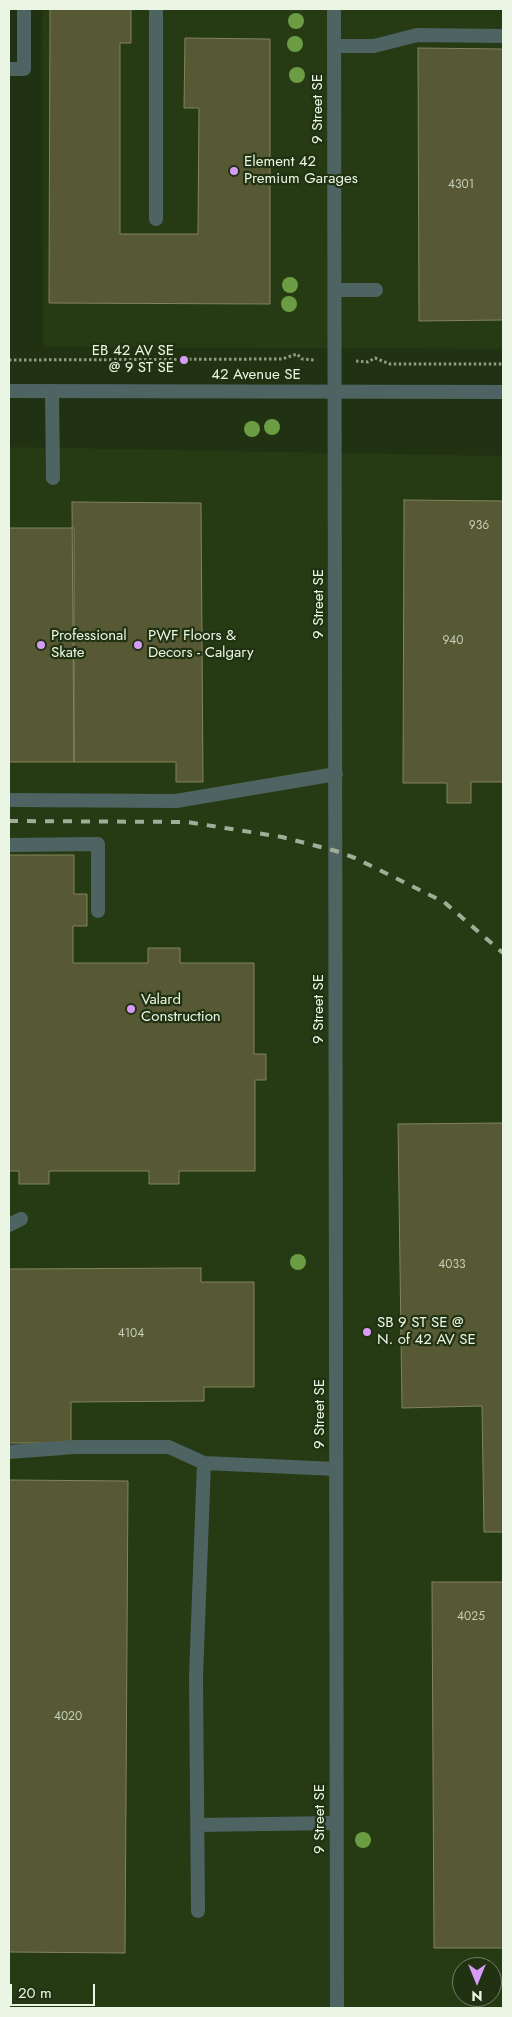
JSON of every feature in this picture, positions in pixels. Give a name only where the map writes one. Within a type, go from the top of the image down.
[{"type":"street","points":[[9,69],[24,69],[24,9]]},
{"type":"street","points":[[156,9],[156,219]]},
{"type":"street","name":"9 Street SE","points":[[334,9],[337,2008]]},
{"type":"street","points":[[334,46],[374,46],[417,35],[503,36]]},
{"type":"street","points":[[335,290],[376,290]]},
{"type":"street","name":"42 Avenue SE","points":[[9,391],[503,392]]},
{"type":"street","points":[[52,391],[53,478]]},
{"type":"street","points":[[9,800],[176,801],[336,774]]},
{"type":"street","points":[[9,845],[98,844],[98,912]]},
{"type":"street","points":[[9,1452],[75,1447],[169,1447],[204,1463],[336,1469]]},
{"type":"street","points":[[198,1911],[196,1677],[204,1463]]},
{"type":"street","points":[[197,1825],[336,1823]]},
{"type":"path","points":[[9,360],[282,359],[297,354],[302,359]]},
{"type":"path","points":[[368,362],[375,358],[390,364],[503,364]]},
{"type":"shaded area","points":[[42,9],[503,9],[503,349],[43,347]]},
{"type":"shaded area","points":[[9,447],[503,456],[503,2008],[9,2008]]},
{"type":"building","name":"Element 42 Premium Garages","points":[[50,9],[131,9],[131,43],[120,43],[120,234],[198,234],[199,108],[184,108],[185,38],[270,39],[270,304],[49,303]]},
{"type":"building","points":[[418,48],[503,49],[503,320],[419,321]]},
{"type":"building","points":[[404,500],[503,501],[503,782],[471,782],[471,803],[447,803],[447,783],[403,783]]},
{"type":"building","name":"PWF Floors & Decors - Calgary","points":[[72,502],[201,503],[203,782],[176,782],[176,762],[74,762]]},
{"type":"building","name":"Professional Skate","points":[[9,528],[74,528],[74,762],[9,762]]},
{"type":"building","name":"Valard Construction","points":[[9,855],[74,855],[74,894],[87,894],[87,926],[73,926],[73,963],[148,963],[148,948],[180,948],[180,963],[254,963],[254,1054],[266,1054],[266,1080],[255,1080],[255,1171],[179,1171],[179,1184],[149,1184],[149,1171],[49,1171],[49,1184],[19,1184],[19,1171],[9,1171]]},
{"type":"building","points":[[503,1123],[503,1532],[484,1532],[482,1406],[402,1408],[398,1124]]},
{"type":"building","points":[[201,1268],[201,1282],[254,1282],[254,1387],[204,1387],[204,1401],[71,1402],[71,1443],[9,1443],[9,1269]]},
{"type":"building","points":[[9,1480],[128,1481],[125,1953],[9,1952]]},
{"type":"building","points":[[432,1582],[503,1582],[503,1948],[434,1948]]},
{"type":"railway","points":[[9,821],[187,822],[282,837],[336,851],[355,858],[444,902],[503,953]]},
{"type":"place","name":"Element 42 Premium Garages","points":[[234,171]]},
{"type":"place","name":"EB 42 AV SE @ 9 ST SE","points":[[184,360]]},
{"type":"place","name":"Professional Skate","points":[[41,645]]},
{"type":"place","name":"PWF Floors & Decors - Calgary","points":[[138,645]]},
{"type":"place","name":"Valard Construction","points":[[131,1009]]},
{"type":"place","name":"SB 9 ST SE @ N. of 42 AV SE","points":[[367,1332]]}]
